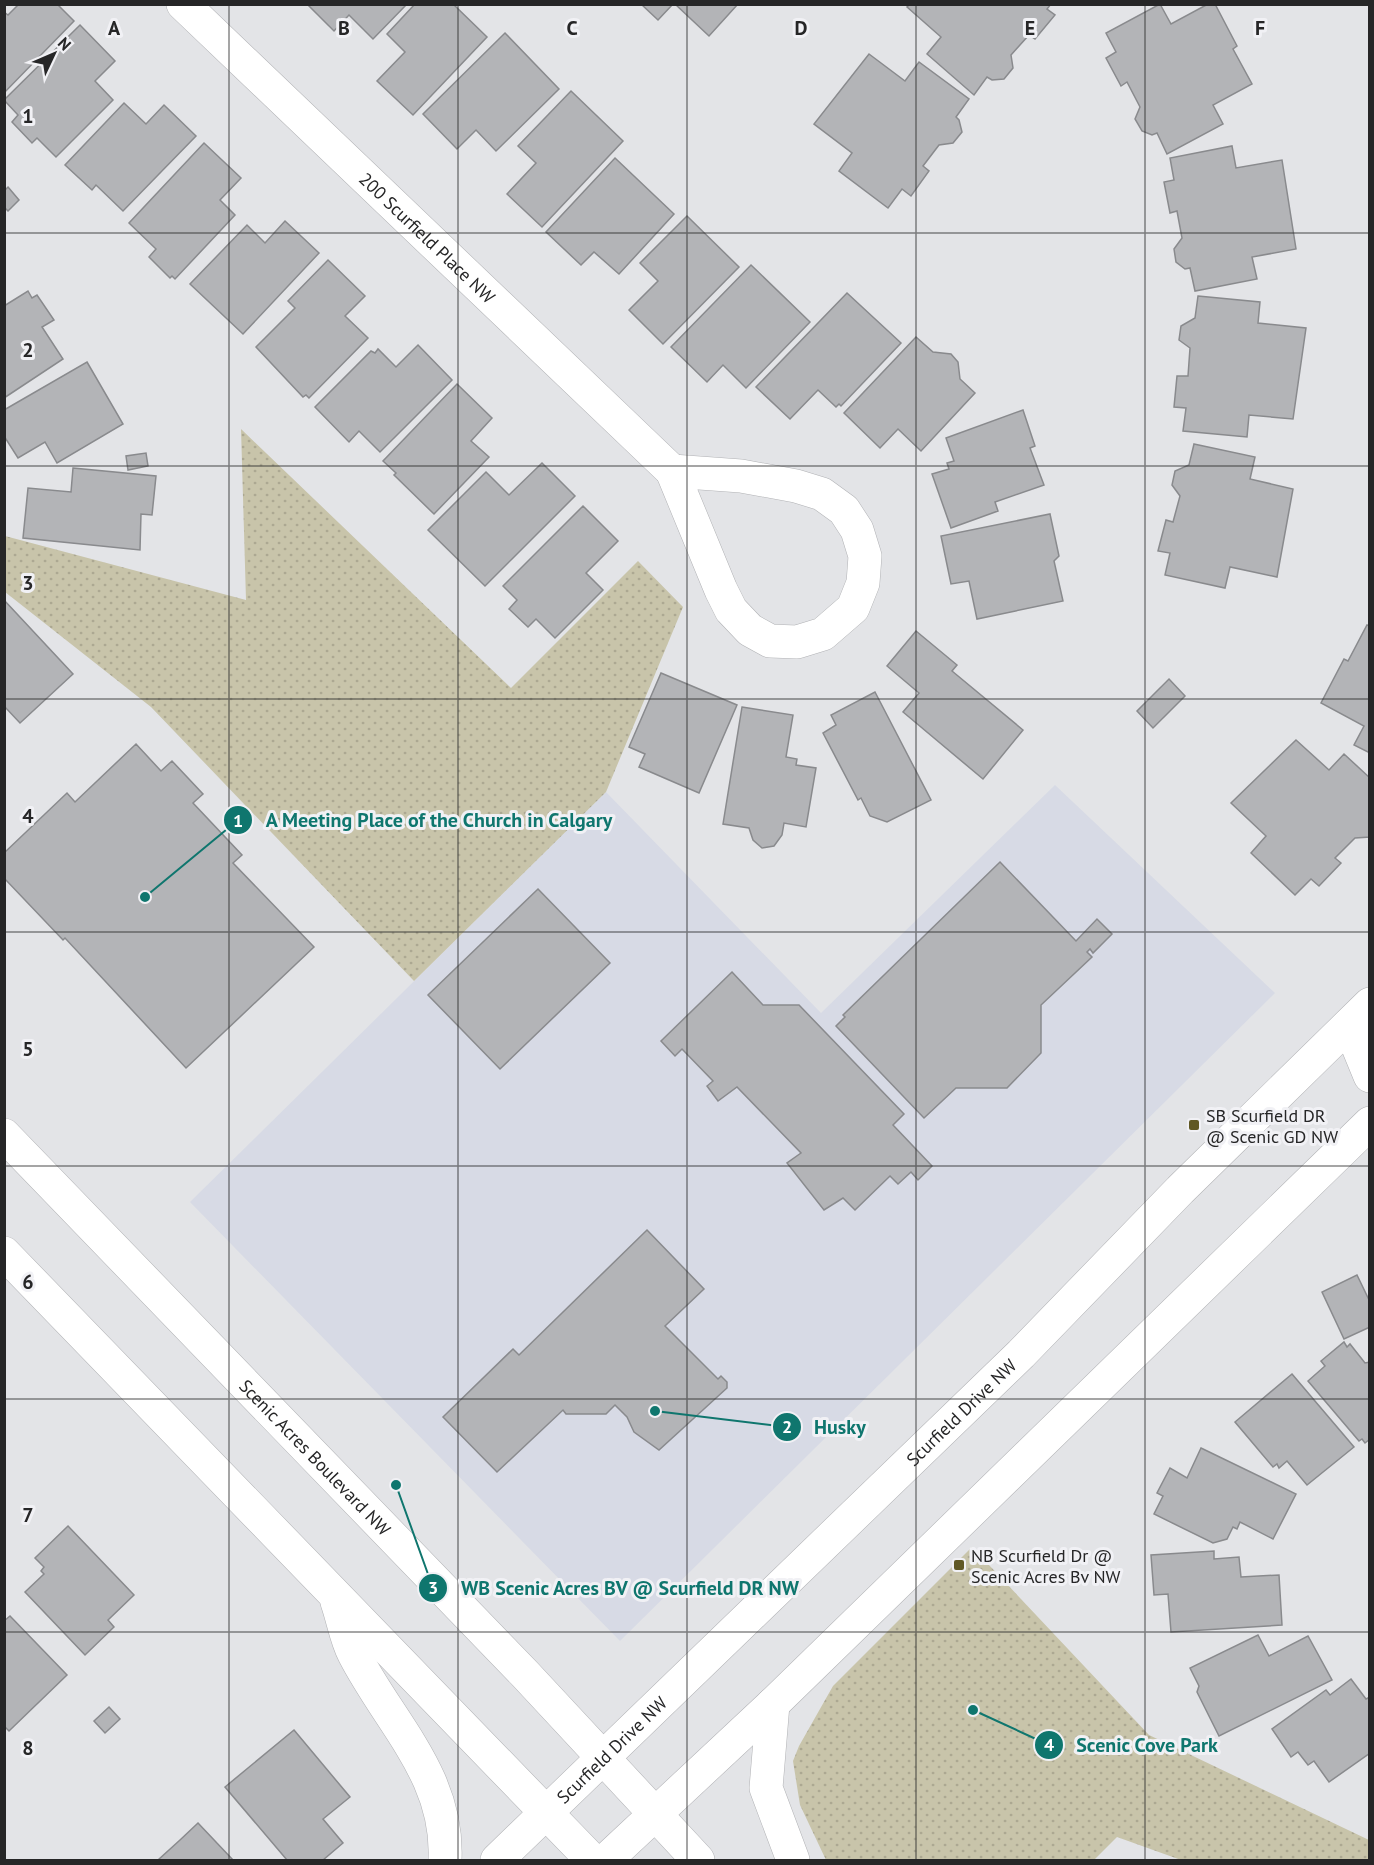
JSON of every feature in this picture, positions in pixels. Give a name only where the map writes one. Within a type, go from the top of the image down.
[{"type":"street","name":"200 Scurfield Place NW","points":[[183,4],[672,471],[721,590],[731,610],[750,630],[770,641],[797,642],[823,634],[853,608],[864,583],[865,556],[857,530],[844,510],[822,494],[796,486],[741,476],[672,471]]},
{"type":"street","points":[[1363,1020],[1370,1076]]},
{"type":"street","name":"Scurfield Drive NW","points":[[497,1860],[548,1814],[1021,1354],[1180,1190],[1363,1020]]},
{"type":"street","points":[[606,1860],[773,1704],[1370,1123]]},
{"type":"street","name":"Scenic Acres Boulevard NW","points":[[4,1135],[604,1758],[698,1860]]},
{"type":"street","points":[[4,1253],[592,1860]]},
{"type":"street","points":[[335,1594],[354,1654],[420,1760],[439,1802],[446,1839],[445,1860]]},
{"type":"street","points":[[773,1704],[766,1788],[793,1860]]},
{"type":"shaded area","points":[[241,429],[511,688],[638,561],[683,607],[606,792],[414,981],[151,707],[5,592],[5,536],[246,600]]},
{"type":"shaded area","points":[[1055,785],[1275,993],[620,1641],[190,1202],[606,792],[821,1013]]},
{"type":"shaded area","points":[[972,1547],[1149,1735],[1369,1840],[1369,1860],[1181,1860],[1117,1837],[1094,1860],[826,1860],[800,1805],[793,1761],[799,1746],[833,1686]]},
{"type":"building","points":[[19,4],[57,4],[74,21],[4,93],[4,12],[8,15]]},
{"type":"building","points":[[307,4],[407,4],[373,39],[349,15],[334,31]]},
{"type":"building","points":[[415,4],[453,4],[487,37],[413,115],[377,81],[405,52],[387,34]]},
{"type":"building","points":[[641,4],[673,4],[658,20]]},
{"type":"building","points":[[675,4],[738,4],[709,36]]},
{"type":"building","points":[[910,4],[1051,4],[1047,9],[1055,15],[1035,39],[1029,35],[1011,55],[1013,68],[1004,79],[992,80],[987,77],[974,95],[927,54],[941,37],[907,7]]},
{"type":"building","points":[[1160,4],[1171,24],[1208,4],[1215,4],[1237,46],[1233,49],[1252,84],[1213,105],[1223,124],[1167,154],[1157,133],[1152,135],[1142,131],[1135,119],[1140,107],[1127,82],[1121,86],[1106,58],[1116,52],[1106,33]]},
{"type":"building","points":[[80,25],[115,61],[95,81],[113,100],[56,157],[37,138],[32,143],[12,122],[18,115],[4,100]]},
{"type":"building","points":[[505,33],[559,89],[496,151],[476,130],[457,149],[423,114]]},
{"type":"building","points":[[869,54],[905,81],[919,62],[969,99],[956,117],[962,132],[953,143],[939,145],[923,166],[929,171],[911,196],[902,189],[888,208],[839,171],[852,153],[814,124]]},
{"type":"building","points":[[571,91],[623,141],[542,227],[507,194],[536,163],[518,146]]},
{"type":"building","points":[[124,103],[146,124],[164,105],[196,136],[123,211],[96,185],[92,190],[65,165]]},
{"type":"building","points":[[204,143],[241,178],[220,200],[235,215],[175,279],[172,276],[170,278],[149,257],[156,249],[129,223]]},
{"type":"building","points":[[1232,146],[1236,168],[1282,160],[1296,249],[1252,257],[1257,279],[1195,291],[1190,268],[1185,269],[1176,262],[1174,249],[1182,238],[1177,211],[1170,213],[1164,182],[1174,180],[1170,158]]},
{"type":"building","points":[[615,158],[674,214],[619,274],[594,252],[581,265],[546,232]]},
{"type":"building","points":[[8,187],[19,200],[8,211],[4,207],[4,191]]},
{"type":"building","points":[[687,216],[739,267],[663,344],[629,310],[658,281],[640,263]]},
{"type":"building","points":[[285,221],[319,253],[243,334],[190,284],[247,225],[265,243]]},
{"type":"building","points":[[328,260],[365,296],[345,316],[368,338],[309,398],[306,395],[303,397],[256,347],[295,308],[288,301]]},
{"type":"building","points":[[751,265],[810,322],[746,388],[723,365],[707,382],[671,347]]},
{"type":"building","points":[[28,291],[32,298],[37,295],[54,320],[42,327],[63,359],[4,398],[4,306]]},
{"type":"building","points":[[847,293],[901,343],[841,406],[839,404],[836,407],[818,390],[790,419],[756,387]]},
{"type":"building","points":[[1198,296],[1260,302],[1258,323],[1306,328],[1293,419],[1249,415],[1247,437],[1183,431],[1186,408],[1174,407],[1177,376],[1188,376],[1190,348],[1179,340],[1181,326],[1195,318]]},
{"type":"building","points":[[916,337],[933,352],[951,354],[958,362],[960,379],[975,393],[921,451],[898,429],[880,448],[844,413]]},
{"type":"building","points":[[418,345],[452,380],[380,452],[359,431],[349,442],[315,407],[371,351],[375,353],[378,349],[396,367]]},
{"type":"building","points":[[87,362],[123,424],[57,463],[45,442],[18,458],[4,436],[4,410]]},
{"type":"building","points":[[457,384],[492,418],[471,441],[489,457],[434,514],[383,461]]},
{"type":"building","points":[[1023,410],[1035,446],[1030,448],[1044,485],[995,502],[998,511],[951,528],[932,474],[949,469],[947,463],[954,461],[946,438]]},
{"type":"building","points":[[1194,444],[1255,457],[1250,479],[1293,489],[1277,577],[1230,567],[1225,588],[1165,575],[1170,553],[1158,551],[1166,520],[1173,522],[1180,496],[1172,485],[1175,471],[1189,465]]},
{"type":"building","points":[[146,453],[148,466],[128,470],[126,456]]},
{"type":"building","points":[[542,463],[575,496],[485,586],[428,530],[486,472],[509,495]]},
{"type":"building","points":[[73,468],[156,476],[152,515],[141,514],[140,550],[23,538],[28,488],[71,492]]},
{"type":"building","points":[[583,506],[618,541],[586,573],[603,590],[555,638],[536,619],[528,627],[509,609],[517,600],[503,586]]},
{"type":"building","points":[[1050,514],[1059,556],[1054,561],[1063,601],[977,619],[969,581],[951,584],[941,536]]},
{"type":"building","points":[[4,600],[73,674],[20,723],[4,706]]},
{"type":"building","points":[[1367,625],[1370,626],[1370,753],[1354,745],[1364,726],[1321,703],[1344,659],[1348,661]]},
{"type":"building","points":[[916,631],[957,665],[952,671],[1023,730],[983,779],[903,712],[919,693],[887,666]]},
{"type":"building","points":[[661,673],[737,705],[699,793],[639,767],[645,754],[629,747]]},
{"type":"building","points":[[1169,679],[1185,696],[1153,728],[1137,711]]},
{"type":"building","points":[[875,692],[931,800],[887,822],[870,816],[861,798],[858,800],[823,733],[836,725],[831,715]]},
{"type":"building","points":[[742,707],[793,715],[786,757],[797,759],[796,765],[816,768],[806,827],[784,823],[782,835],[774,846],[762,848],[753,840],[749,828],[723,824]]},
{"type":"building","points":[[1296,740],[1329,770],[1344,754],[1370,778],[1370,837],[1355,838],[1335,858],[1341,863],[1319,886],[1311,879],[1295,895],[1251,853],[1266,836],[1231,803]]},
{"type":"building","points":[[136,744],[161,771],[172,761],[203,794],[193,803],[242,855],[233,863],[314,947],[186,1068],[65,938],[63,940],[4,878],[4,853],[67,793],[75,802]]},
{"type":"building","points":[[1000,862],[1076,941],[1097,919],[1112,934],[1093,953],[1090,949],[1087,952],[1092,957],[1041,1005],[1041,1053],[1007,1088],[956,1088],[924,1118],[836,1026],[845,1017],[843,1015]]},
{"type":"building","points":[[538,889],[610,963],[500,1069],[428,995]]},
{"type":"building","points":[[732,972],[763,1005],[799,1005],[904,1114],[893,1125],[932,1166],[918,1180],[911,1172],[898,1184],[890,1176],[855,1210],[843,1198],[824,1210],[787,1163],[801,1153],[737,1087],[718,1101],[707,1086],[713,1081],[682,1049],[675,1056],[661,1041]]},
{"type":"building","points":[[647,1230],[704,1289],[665,1326],[718,1379],[721,1376],[727,1382],[727,1388],[659,1450],[634,1432],[627,1417],[615,1405],[606,1414],[566,1414],[563,1410],[497,1472],[443,1417],[513,1349],[519,1355]]},
{"type":"building","points":[[1357,1275],[1370,1302],[1370,1327],[1344,1339],[1322,1292]]},
{"type":"building","points":[[1344,1342],[1347,1347],[1350,1344],[1365,1363],[1370,1362],[1370,1439],[1365,1443],[1362,1439],[1359,1441],[1308,1381],[1325,1366],[1321,1361]]},
{"type":"building","points":[[1292,1374],[1354,1447],[1307,1485],[1287,1461],[1279,1468],[1277,1464],[1273,1467],[1235,1422]]},
{"type":"building","points":[[1201,1448],[1296,1494],[1273,1539],[1240,1522],[1237,1529],[1233,1527],[1227,1539],[1213,1543],[1154,1514],[1163,1496],[1157,1493],[1170,1468],[1187,1478]]},
{"type":"building","points":[[68,1526],[134,1595],[108,1620],[114,1627],[85,1655],[25,1592],[44,1574],[41,1571],[44,1567],[35,1558]]},
{"type":"building","points":[[1214,1551],[1214,1559],[1239,1557],[1241,1577],[1279,1575],[1282,1625],[1171,1632],[1168,1594],[1154,1595],[1151,1555]]},
{"type":"building","points":[[10,1616],[67,1675],[9,1731],[4,1726],[4,1621]]},
{"type":"building","points":[[1258,1635],[1269,1656],[1308,1636],[1332,1680],[1219,1736],[1197,1692],[1199,1686],[1190,1668]]},
{"type":"building","points":[[1351,1679],[1366,1699],[1370,1697],[1370,1753],[1329,1782],[1314,1761],[1308,1765],[1298,1752],[1291,1757],[1272,1729],[1326,1690],[1330,1695]]},
{"type":"building","points":[[109,1707],[120,1719],[105,1733],[94,1721]]},
{"type":"building","points":[[294,1730],[350,1797],[323,1819],[343,1843],[323,1860],[287,1860],[225,1787]]},
{"type":"building","points":[[198,1823],[233,1860],[158,1860],[180,1840]]},
{"type":"place","name":"A Meeting Place of the Church in Calgary","points":[[145,897]]},
{"type":"place","name":"SB Scurfield DR @ Scenic GD NW","points":[[1194,1125]]},
{"type":"place","name":"Husky","points":[[655,1411]]},
{"type":"place","name":"WB Scenic Acres BV @ Scurfield DR NW","points":[[396,1485]]},
{"type":"place","name":"NB Scurfield Dr @ Scenic Acres Bv NW","points":[[959,1565]]},
{"type":"place","name":"Scenic Cove Park","points":[[973,1710]]}]
